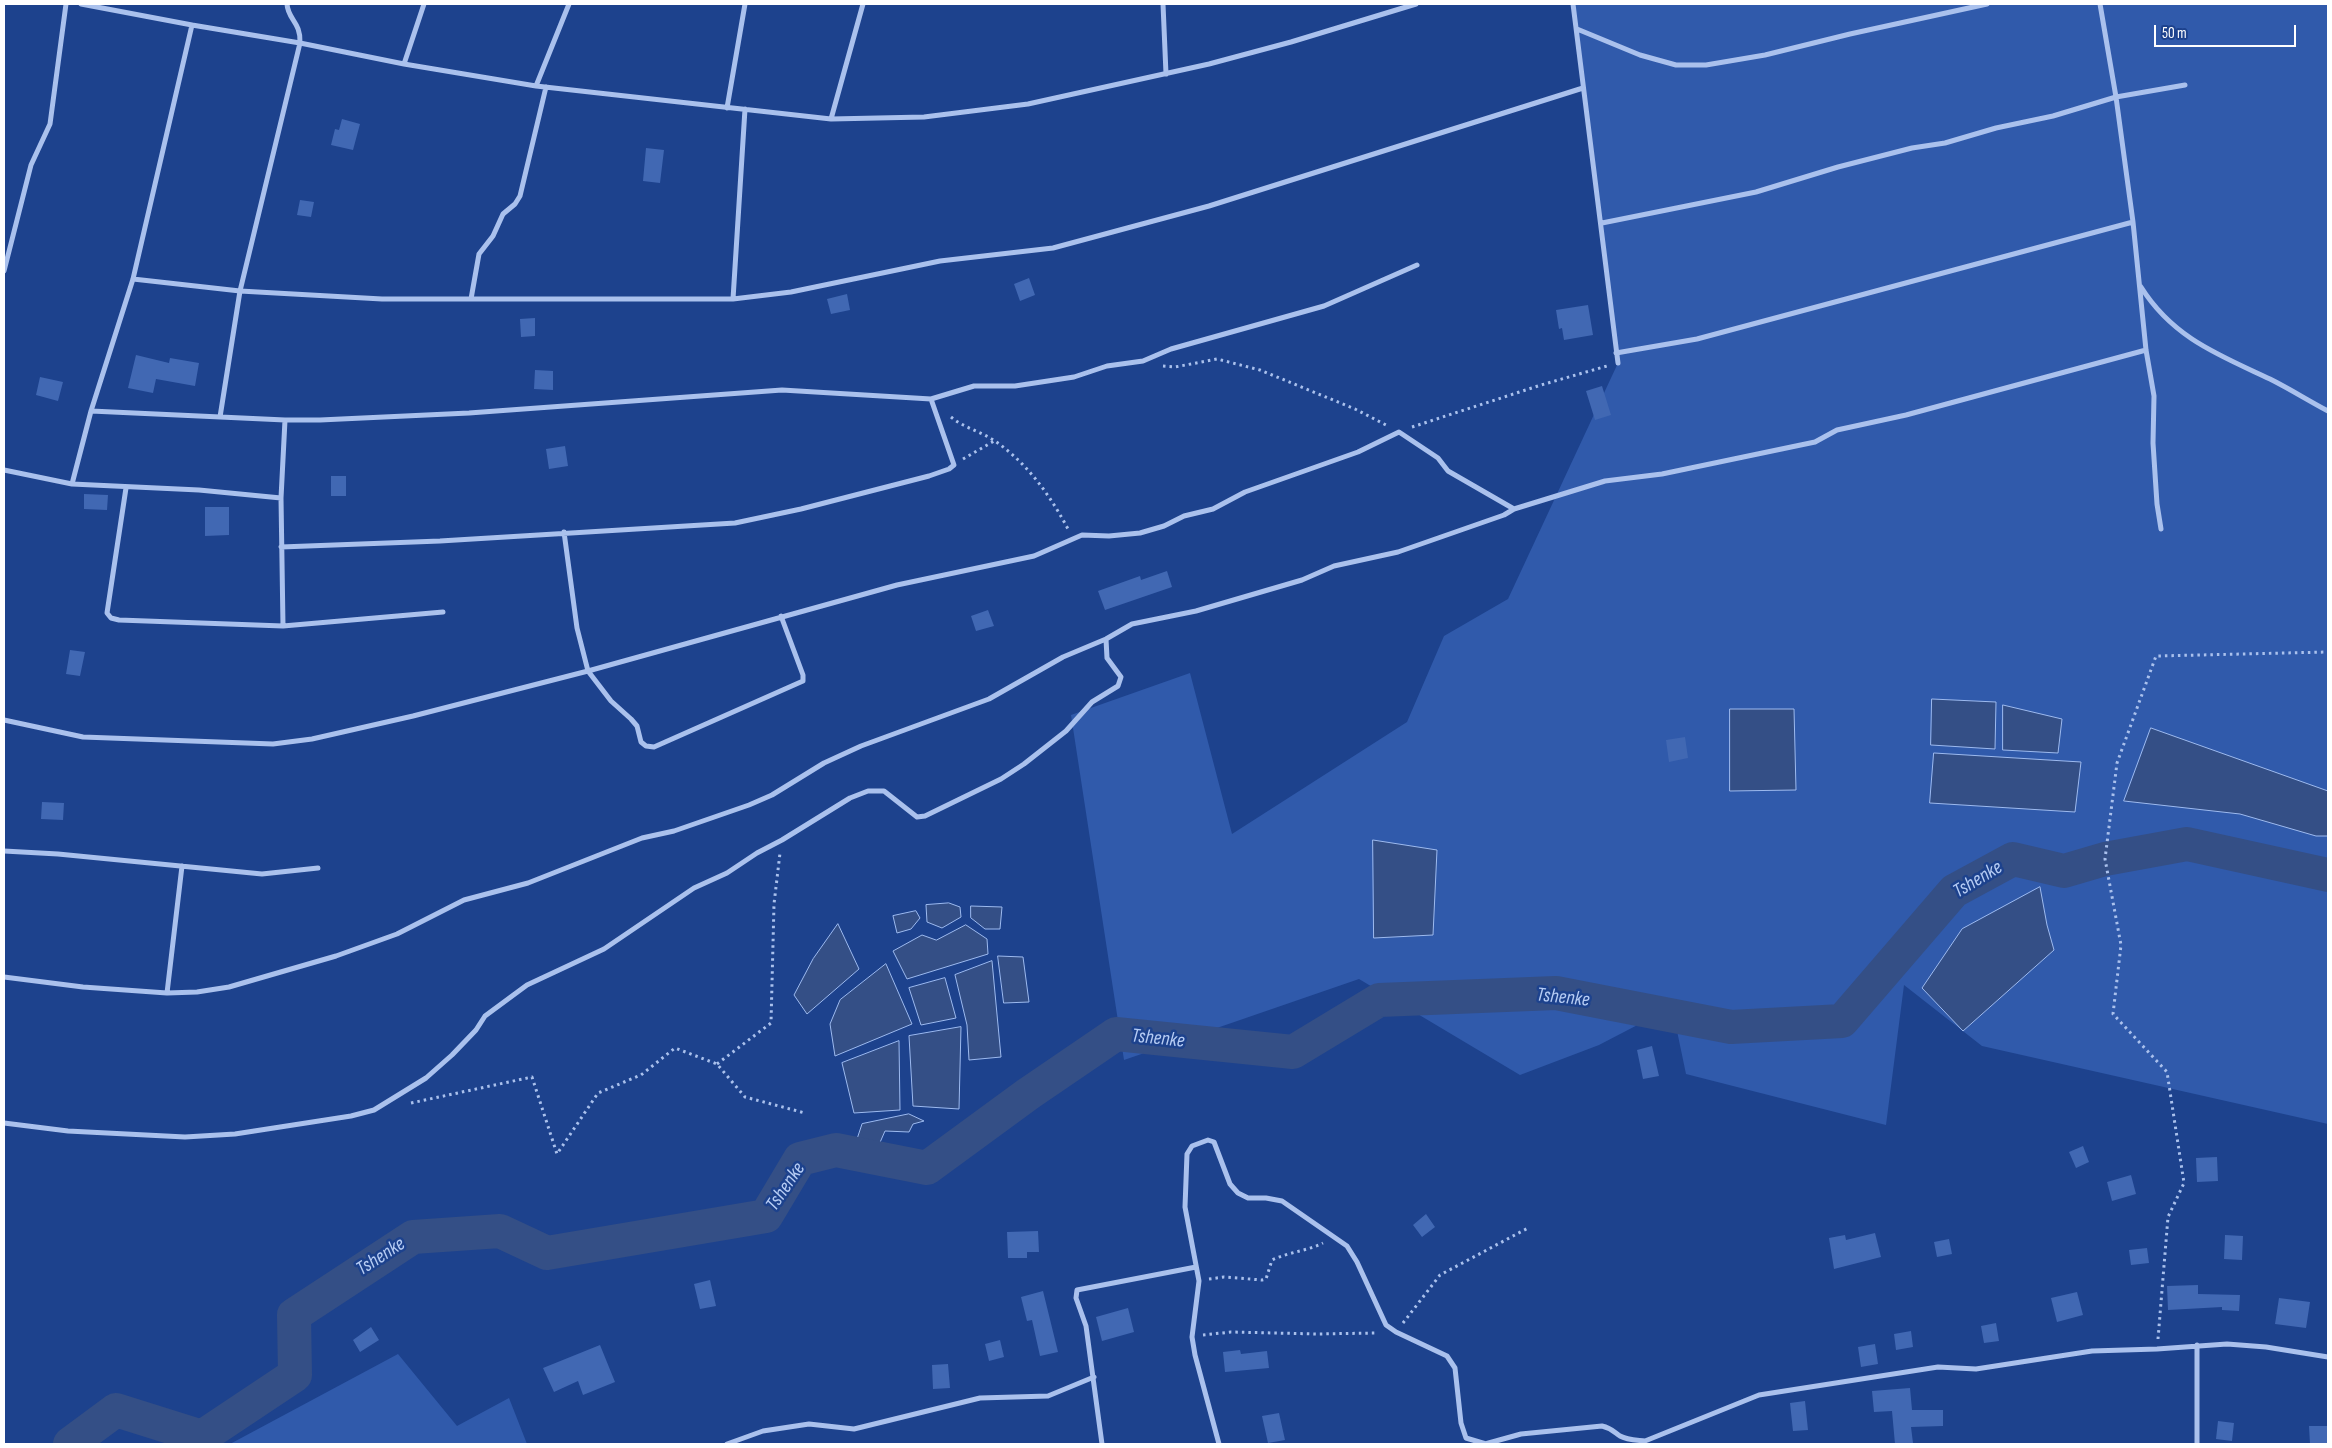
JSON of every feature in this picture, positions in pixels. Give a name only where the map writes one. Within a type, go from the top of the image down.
[{"type":"street","points":[[4,271],[31,165],[50,124],[66,4]]},
{"type":"street","points":[[81,4],[192,26],[300,43],[404,64],[536,86],[831,119],[924,117],[1028,104],[1166,74],[1291,42],[1416,4]]},
{"type":"street","points":[[220,417],[240,291],[300,43],[301,32],[290,14],[287,4]]},
{"type":"street","points":[[404,64],[424,4]]},
{"type":"street","points":[[536,86],[569,4]]},
{"type":"street","points":[[727,108],[746,4]]},
{"type":"street","points":[[831,119],[863,4]]},
{"type":"street","points":[[1164,4],[1166,74]]},
{"type":"street","points":[[1573,4],[1618,363]]},
{"type":"street","points":[[1577,29],[1640,55],[1676,65],[1706,65],[1765,56],[1850,34],[1987,4]]},
{"type":"street","points":[[2100,4],[2116,97],[2133,222],[2146,350],[2154,396],[2153,443],[2161,528]]},
{"type":"street","points":[[72,484],[90,411],[133,279],[192,26]]},
{"type":"street","points":[[1602,224],[1756,192],[1838,167],[2053,116],[2116,97],[2184,85]]},
{"type":"street","points":[[471,299],[479,254],[493,236],[502,214],[515,204],[520,196],[546,87]]},
{"type":"street","points":[[133,279],[240,291],[382,299],[733,299],[791,292],[940,262],[1053,248],[1209,206],[1583,88]]},
{"type":"street","points":[[733,299],[745,109]]},
{"type":"street","points":[[1616,353],[1697,339],[2133,222]]},
{"type":"street","points":[[90,411],[285,420],[469,414],[782,390],[931,400],[974,386],[1015,386],[1074,377],[1106,366],[1143,361],[1171,348],[1324,306],[1417,265]]},
{"type":"street","points":[[2139,285],[2152,305],[2173,326],[2231,362],[2271,380],[2328,411]]},
{"type":"street","points":[[4,977],[83,987],[167,994],[229,987],[336,956],[397,934],[464,900],[536,880],[642,838],[674,831],[749,805],[772,795],[824,763],[854,749],[989,699],[1063,657],[1106,639],[1132,624],[1196,611],[1302,580],[1334,566],[1398,552],[1504,515],[1514,509],[1605,481],[1662,474],[1815,442],[1837,430],[1906,415],[2146,350]]},
{"type":"street","points":[[281,547],[440,541],[564,532],[633,531],[735,523],[801,509],[929,476],[949,469],[954,465],[931,400]]},
{"type":"street","points":[[283,626],[281,498],[285,420]]},
{"type":"street","points":[[4,720],[83,736],[273,744],[312,739],[413,716],[588,671],[897,585],[1034,556],[1072,538],[1089,534],[1125,535],[1164,526],[1184,516],[1214,509],[1245,492],[1358,452],[1399,432],[1438,458],[1448,471],[1514,509]]},
{"type":"street","points":[[4,470],[72,484],[200,490],[281,498]]},
{"type":"street","points":[[126,488],[107,613],[111,618],[119,620],[283,626],[443,612]]},
{"type":"street","points":[[564,532],[577,628],[588,671],[611,701],[631,718],[636,726],[640,742],[646,746],[654,747],[803,681],[803,675],[781,616]]},
{"type":"street","points":[[4,1123],[68,1132],[185,1137],[235,1134],[351,1116],[374,1110],[426,1078],[476,1030],[485,1016],[527,985],[604,949],[694,888],[727,873],[756,853],[782,840],[819,816],[868,791],[884,791],[917,817],[925,816],[1001,779],[1055,741],[1092,702],[1118,686],[1121,677],[1108,658],[1106,639]]},
{"type":"street","points":[[4,851],[58,854],[262,874],[318,868]]},
{"type":"street","points":[[167,994],[182,866]]},
{"type":"street","points":[[1219,1444],[1200,1380],[1192,1336],[1199,1281],[1185,1207],[1187,1154],[1192,1146],[1203,1140],[1214,1142],[1230,1184],[1238,1193],[1248,1198],[1266,1198],[1282,1201],[1311,1223],[1332,1234],[1347,1246],[1357,1262],[1386,1325],[1396,1332],[1446,1356],[1455,1368],[1461,1423],[1466,1438],[1486,1444],[1521,1434],[1602,1426],[1613,1428],[1620,1435],[1630,1439],[1645,1441],[1759,1395],[1938,1368],[1976,1369],[2092,1351],[2247,1345],[2328,1357]]},
{"type":"street","points":[[1102,1444],[1086,1326],[1076,1298],[1077,1290],[1196,1267]]},
{"type":"street","points":[[2196,1346],[2197,1444]]},
{"type":"street","points":[[727,1444],[763,1431],[809,1424],[854,1429],[980,1398],[1048,1396],[1094,1377]]},
{"type":"path","points":[[1158,366],[1175,367],[1217,359],[1260,370],[1356,408],[1399,432],[1541,385],[1618,363]]},
{"type":"path","points":[[931,400],[958,422],[995,441],[1027,467],[1061,516],[1072,538]]},
{"type":"path","points":[[954,465],[995,441]]},
{"type":"path","points":[[2157,1349],[2168,1217],[2184,1183],[2167,1072],[2113,1014],[2121,945],[2105,859],[2117,763],[2156,656],[2328,652]]},
{"type":"path","points":[[717,1064],[771,1023],[774,904],[782,840]]},
{"type":"path","points":[[402,1104],[532,1077],[557,1154],[598,1093],[641,1075],[675,1048],[717,1064],[745,1097],[805,1113]]},
{"type":"path","points":[[1192,1336],[1231,1332],[1317,1334],[1396,1332],[1440,1275],[1528,1228]]},
{"type":"path","points":[[1199,1281],[1224,1277],[1262,1280],[1266,1278],[1272,1260],[1281,1255],[1310,1250],[1323,1243],[1332,1234]]},
{"type":"shaded area","points":[[1573,4],[2328,4],[2328,1124],[1982,1046],[1904,985],[1886,1125],[1686,1074],[1672,1007],[1599,1045],[1520,1075],[1359,979],[1124,1060],[1071,715],[1190,673],[1232,834],[1407,722],[1444,636],[1508,599],[1618,363]]},
{"type":"shaded area","points":[[1932,699],[1996,702],[1995,749],[1931,745]]},
{"type":"shaded area","points":[[2003,705],[2062,719],[2058,753],[2003,750]]},
{"type":"shaded area","points":[[1730,709],[1794,709],[1796,790],[1730,791]]},
{"type":"shaded area","points":[[2151,728],[2328,791],[2328,836],[2316,836],[2240,814],[2124,801]]},
{"type":"shaded area","points":[[1934,753],[2081,762],[2075,812],[1930,803]]},
{"type":"shaded area","points":[[1373,840],[1437,850],[1433,935],[1374,938]]},
{"type":"shaded area","points":[[2040,887],[2054,950],[1963,1031],[1922,988],[1962,929]]},
{"type":"shaded area","points":[[949,903],[960,907],[961,917],[942,928],[927,922],[926,905]]},
{"type":"shaded area","points":[[971,906],[1002,907],[1000,929],[985,929],[971,918]]},
{"type":"shaded area","points":[[916,911],[920,918],[911,929],[897,933],[893,916]]},
{"type":"shaded area","points":[[838,924],[859,969],[807,1014],[794,995],[813,959]]},
{"type":"shaded area","points":[[966,925],[987,939],[988,954],[907,979],[893,951],[922,935],[936,940]]},
{"type":"shaded area","points":[[998,956],[1023,957],[1029,1002],[1004,1003]]},
{"type":"shaded area","points":[[992,961],[1001,1057],[969,1060],[967,1025],[955,975]]},
{"type":"shaded area","points":[[886,964],[912,1024],[835,1056],[830,1024],[840,1000]]},
{"type":"shaded area","points":[[945,978],[956,1018],[921,1025],[909,988]]},
{"type":"shaded area","points":[[961,1027],[959,1109],[913,1106],[909,1036]]},
{"type":"shaded area","points":[[899,1041],[900,1110],[854,1113],[842,1063]]},
{"type":"shaded area","points":[[909,1114],[924,1121],[913,1124],[909,1132],[885,1131],[878,1147],[857,1139],[862,1124]]},
{"type":"shaded area","points":[[398,1354],[457,1426],[509,1398],[527,1444],[230,1444]]},
{"type":"building","points":[[342,119],[360,124],[353,150],[331,145],[335,129],[339,130]]},
{"type":"building","points":[[646,148],[664,150],[660,183],[643,181]]},
{"type":"building","points":[[300,200],[314,202],[311,217],[297,215]]},
{"type":"building","points":[[1029,278],[1035,295],[1020,301],[1014,284]]},
{"type":"building","points":[[847,294],[850,310],[831,314],[827,299]]},
{"type":"building","points":[[1588,305],[1593,335],[1564,340],[1562,328],[1559,329],[1556,310]]},
{"type":"building","points":[[535,318],[535,336],[521,337],[520,319]]},
{"type":"building","points":[[136,355],[169,363],[170,358],[199,363],[195,386],[156,379],[153,393],[128,388]]},
{"type":"building","points":[[535,370],[553,371],[553,390],[534,389]]},
{"type":"building","points":[[40,377],[63,382],[58,401],[36,395]]},
{"type":"building","points":[[1602,386],[1611,415],[1595,420],[1586,391]]},
{"type":"building","points":[[565,446],[568,466],[549,469],[546,449]]},
{"type":"building","points":[[331,476],[346,476],[346,496],[331,496]]},
{"type":"building","points":[[84,494],[108,495],[107,510],[84,509]]},
{"type":"building","points":[[205,507],[229,507],[229,535],[205,536]]},
{"type":"building","points":[[1167,571],[1172,587],[1105,610],[1098,591],[1140,576],[1141,580]]},
{"type":"building","points":[[988,610],[994,626],[976,631],[971,616]]},
{"type":"building","points":[[70,650],[85,652],[80,676],[66,674]]},
{"type":"building","points":[[1685,737],[1688,758],[1669,762],[1666,740]]},
{"type":"building","points":[[42,802],[64,803],[63,820],[41,819]]},
{"type":"building","points":[[1652,1046],[1659,1076],[1643,1079],[1637,1050]]},
{"type":"building","points":[[2083,1146],[2089,1162],[2076,1168],[2069,1152]]},
{"type":"building","points":[[2217,1157],[2218,1181],[2197,1182],[2196,1158]]},
{"type":"building","points":[[2131,1175],[2136,1194],[2112,1201],[2107,1182]]},
{"type":"building","points":[[1426,1214],[1435,1227],[1422,1237],[1413,1225]]},
{"type":"building","points":[[1038,1231],[1039,1252],[1027,1252],[1027,1258],[1008,1258],[1007,1232]]},
{"type":"building","points":[[1875,1233],[1881,1257],[1834,1269],[1829,1238],[1845,1235],[1846,1240]]},
{"type":"building","points":[[2225,1235],[2243,1236],[2242,1260],[2224,1259]]},
{"type":"building","points":[[1949,1239],[1952,1254],[1937,1257],[1934,1242]]},
{"type":"building","points":[[2147,1248],[2149,1263],[2131,1265],[2129,1250]]},
{"type":"building","points":[[710,1280],[716,1306],[700,1309],[694,1284]]},
{"type":"building","points":[[2198,1285],[2198,1294],[2240,1295],[2239,1311],[2222,1310],[2222,1307],[2168,1310],[2167,1286]]},
{"type":"building","points":[[1043,1291],[1058,1352],[1040,1356],[1032,1320],[1027,1321],[1021,1297]]},
{"type":"building","points":[[2077,1292],[2083,1315],[2057,1322],[2051,1298]]},
{"type":"building","points":[[2279,1298],[2310,1302],[2306,1328],[2275,1324]]},
{"type":"building","points":[[1128,1308],[1134,1332],[1102,1341],[1096,1317]]},
{"type":"building","points":[[1996,1323],[1999,1341],[1984,1343],[1981,1326]]},
{"type":"building","points":[[371,1327],[379,1340],[360,1352],[353,1340]]},
{"type":"building","points":[[1911,1331],[1913,1347],[1896,1350],[1894,1334]]},
{"type":"building","points":[[1000,1340],[1004,1357],[989,1361],[985,1344]]},
{"type":"building","points":[[1875,1344],[1878,1364],[1861,1367],[1858,1347]]},
{"type":"building","points":[[600,1345],[615,1382],[583,1395],[578,1381],[554,1392],[543,1368]]},
{"type":"building","points":[[1240,1350],[1241,1354],[1267,1351],[1269,1368],[1225,1372],[1223,1352]]},
{"type":"building","points":[[948,1364],[950,1388],[933,1389],[932,1365]]},
{"type":"building","points":[[1910,1388],[1912,1410],[1943,1410],[1943,1426],[1911,1427],[1913,1443],[1895,1444],[1892,1411],[1874,1412],[1872,1391]]},
{"type":"building","points":[[1805,1401],[1808,1430],[1793,1431],[1790,1403]]},
{"type":"building","points":[[1279,1413],[1285,1440],[1268,1443],[1262,1416]]},
{"type":"building","points":[[2218,1421],[2234,1423],[2232,1441],[2216,1439]]},
{"type":"building","points":[[2309,1426],[2328,1426],[2328,1444],[2310,1444]]},
{"type":"waterway","name":"Tshenke","points":[[70,1444],[116,1410],[202,1437],[295,1375],[294,1315],[413,1237],[500,1231],[547,1253],[766,1216],[800,1159],[836,1150],[927,1168],[1028,1094],[1116,1034],[1293,1052],[1379,1000],[1556,993],[1731,1027],[1842,1021],[1954,891],[2013,859],[2064,871],[2105,859],[2187,844],[2328,875]]}]
